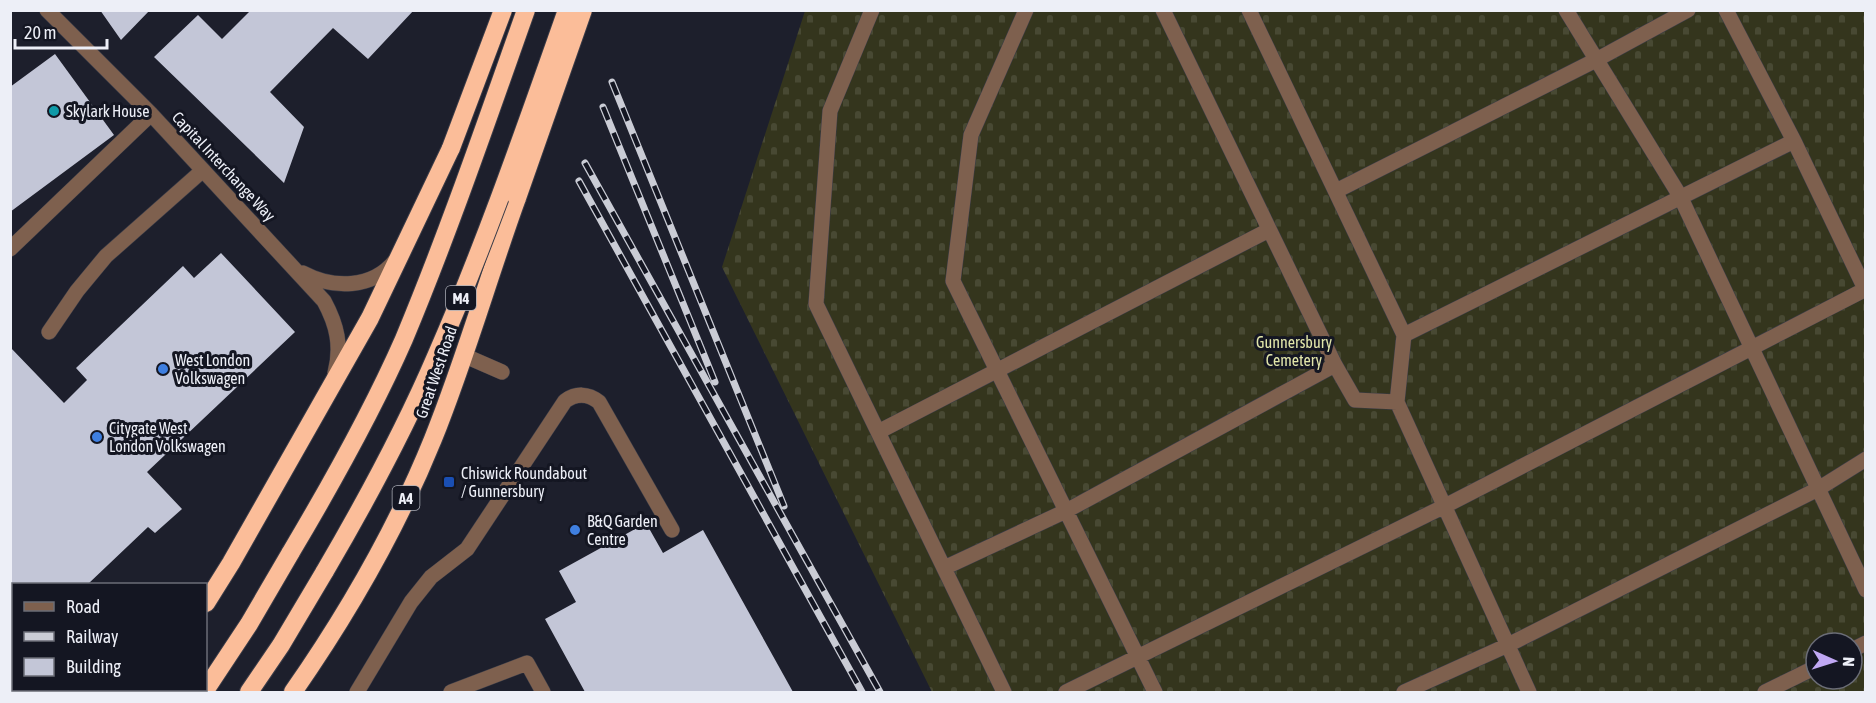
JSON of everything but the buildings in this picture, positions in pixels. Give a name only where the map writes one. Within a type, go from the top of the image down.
[{"type":"highway","points":[[207,601],[331,387],[405,250],[452,148],[503,10]]},
{"type":"highway","name":"M4","points":[[207,687],[249,624],[328,488],[403,341],[459,198],[526,10]]},
{"type":"highway","name":"M4","points":[[249,693],[281,645],[357,515],[410,413],[469,278],[567,10]]},
{"type":"highway","name":"Great West Road","points":[[293,693],[334,634],[397,519],[433,441],[583,10]]},
{"type":"street","name":"Capital Interchange Way","points":[[47,10],[151,114],[324,301],[334,319],[339,339],[338,360],[331,387]]},
{"type":"street","points":[[872,10],[830,111],[816,304],[1004,693]]},
{"type":"street","points":[[1026,10],[971,135],[953,281],[1155,693]]},
{"type":"street","points":[[1163,10],[1335,365],[1355,400],[1397,402]]},
{"type":"street","points":[[1249,10],[1404,335],[1397,402],[1529,693]]},
{"type":"street","points":[[1566,10],[1680,196],[1866,590]]},
{"type":"street","points":[[1336,191],[1596,60],[1688,10]]},
{"type":"street","points":[[1066,693],[1445,506],[1750,346],[1865,290],[1794,141],[1726,10]]},
{"type":"street","points":[[10,249],[151,114]]},
{"type":"street","points":[[1404,335],[1794,141]]},
{"type":"street","points":[[49,332],[77,291],[106,255],[202,171]]},
{"type":"street","points":[[878,432],[1269,230]]},
{"type":"street","name":"Capital Interchange Way","points":[[297,270],[334,284],[366,282],[392,265],[405,250]]},
{"type":"street","points":[[463,355],[502,372]]},
{"type":"street","points":[[944,568],[1066,511],[1335,365]]},
{"type":"street","points":[[357,693],[411,602],[431,577],[467,549],[569,398],[585,395],[598,402],[672,530]]},
{"type":"street","points":[[1404,693],[1508,645],[1818,489],[1866,459]]},
{"type":"street","points":[[451,693],[526,663],[543,693]]},
{"type":"street","points":[[1765,693],[1804,673]]},
{"type":"green space","name":"Gunnersbury Cemetery","points":[[805,11],[1865,11],[1865,692],[932,692],[722,267]]},
{"type":"railway","points":[[612,82],[784,506]]},
{"type":"railway","points":[[603,107],[715,382]]},
{"type":"railway","points":[[585,163],[880,692]]},
{"type":"railway","points":[[579,181],[862,692]]},
{"type":"place","name":"Skylark House","points":[[54,111]]},
{"type":"place","name":"West London Volkswagen","points":[[163,369]]},
{"type":"place","name":"Citygate West London Volkswagen","points":[[97,437]]},
{"type":"place","name":"Chiswick Roundabout / Gunnersbury","points":[[449,482]]},
{"type":"place","name":"B&Q Garden Centre","points":[[575,530]]}]
